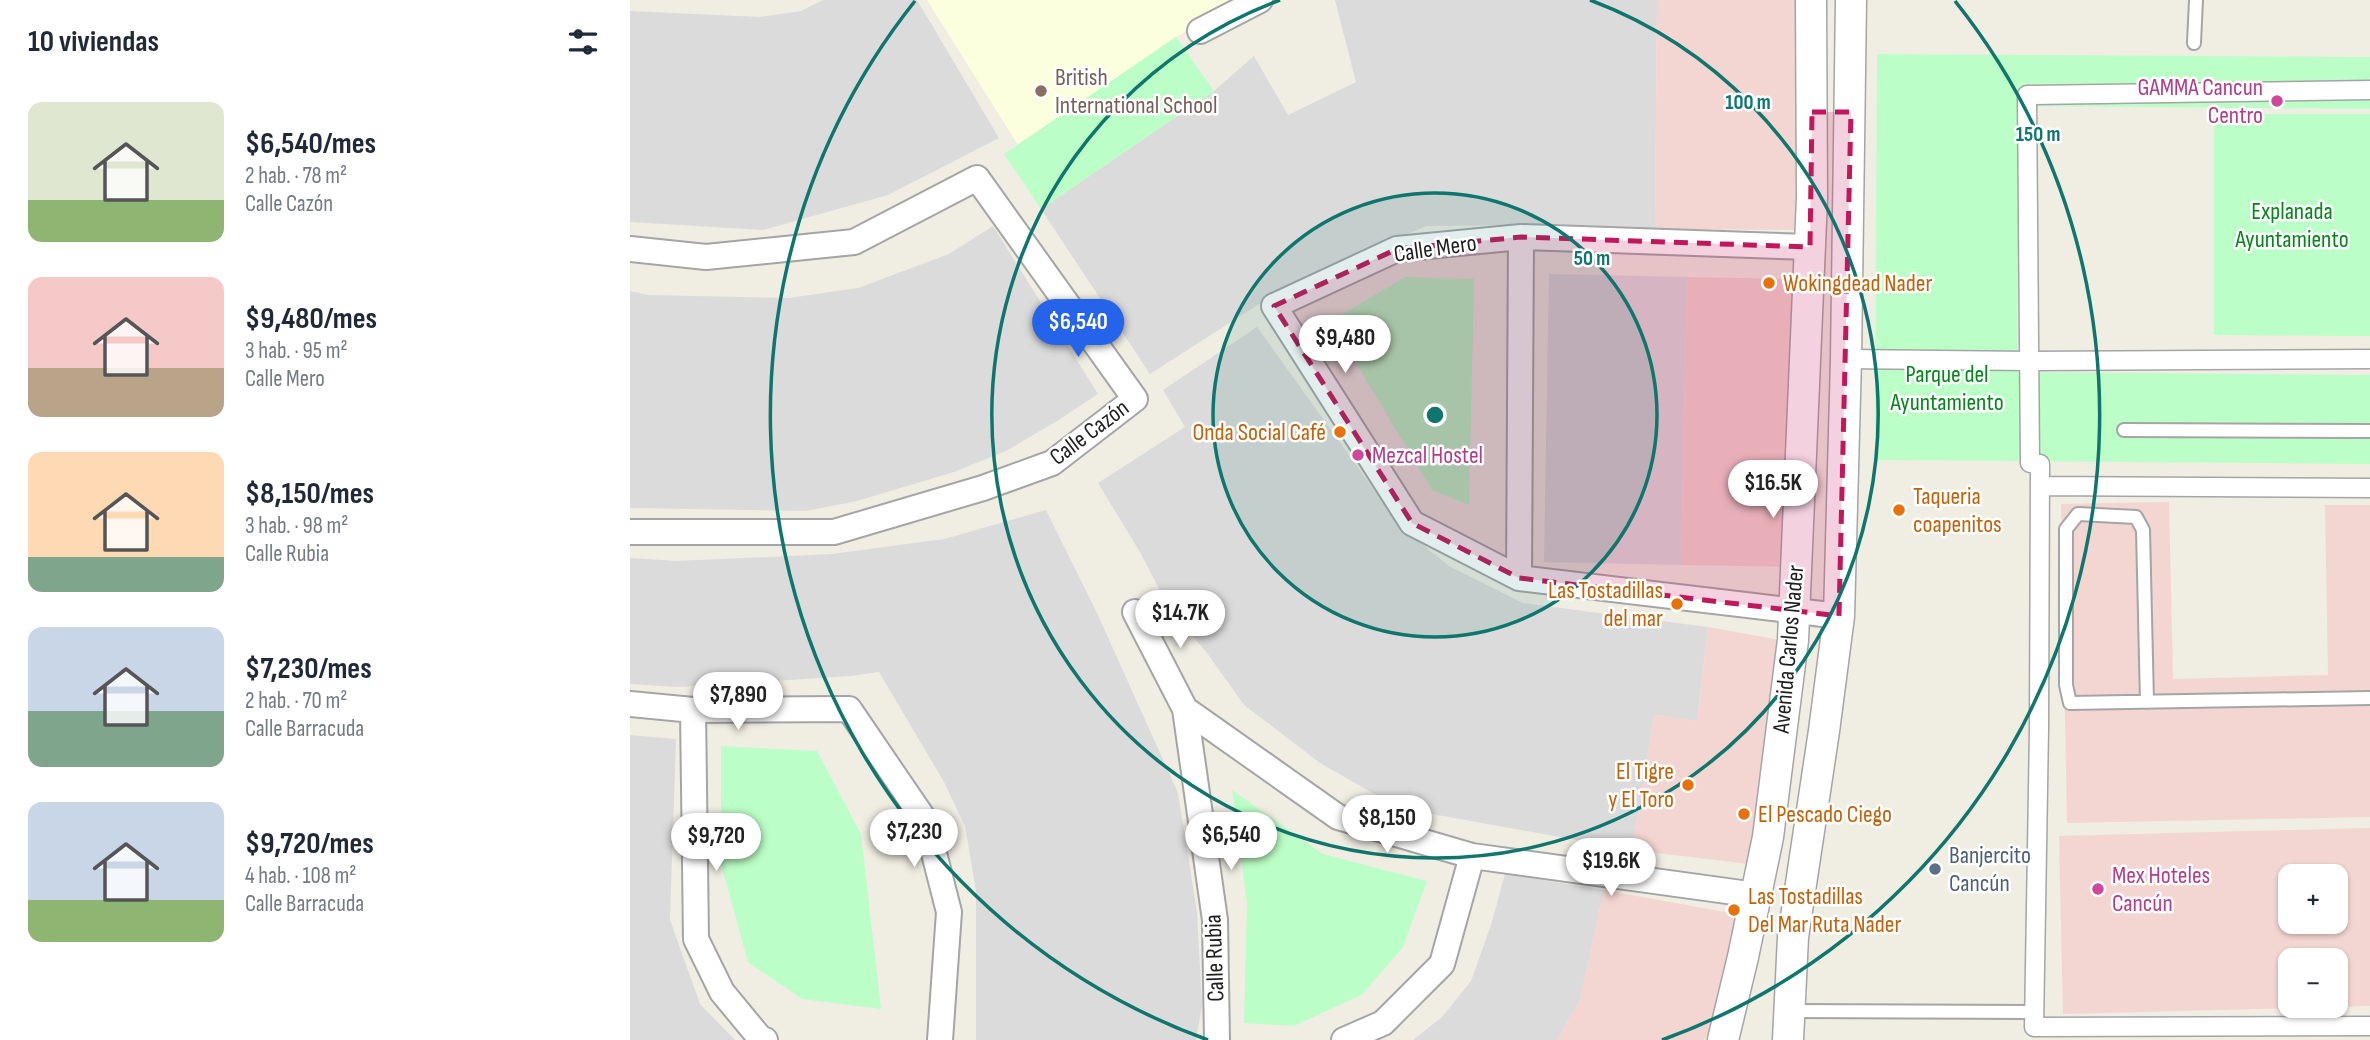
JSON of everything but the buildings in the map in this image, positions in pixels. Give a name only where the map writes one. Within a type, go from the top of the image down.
[{"type":"street","points":[[1200,31],[1260,0]]},
{"type":"street","name":"Avenida Carlos Nader","points":[[1723,1040],[1768,837],[1793,640],[1810,247],[1811,0]]},
{"type":"street","name":"Avenida Carlos Nader","points":[[1789,1026],[1793,937],[1839,616],[1851,112],[1851,0]]},
{"type":"street","points":[[2370,90],[2027,95],[2030,463],[2040,464],[2035,1026],[2370,1026]]},
{"type":"street","points":[[1812,112],[1851,112]]},
{"type":"street","name":"Calle Cazón","points":[[630,248],[706,257],[854,242],[978,178],[1135,399],[1052,463],[983,488],[834,533],[630,531]]},
{"type":"street","points":[[1519,578],[1521,237]]},
{"type":"street","name":"Calle Mero","points":[[1810,247],[1521,237],[1396,249],[1274,306],[1412,523],[1519,578],[1839,616]]},
{"type":"street","points":[[1846,359],[2370,359]]},
{"type":"street","points":[[2040,486],[2370,488]]},
{"type":"street","name":"Calle Rubia","points":[[1135,612],[1185,709],[1215,920],[1217,1040]]},
{"type":"street","points":[[630,704],[693,710],[849,709],[926,822],[949,912],[940,1040]]},
{"type":"street","name":"Calle Rubia","points":[[1185,709],[1338,817],[1472,856],[1756,895]]},
{"type":"street","points":[[693,710],[696,939],[722,992],[760,1038],[765,1040]]},
{"type":"street","points":[[1344,1040],[1383,1023],[1442,964],[1472,856]]},
{"type":"lane","points":[[2194,43],[2196,0]]},
{"type":"lane","points":[[2124,430],[2370,431]]},
{"type":"lane","points":[[2147,702],[2144,530],[2136,517],[2078,514],[2066,530],[2066,685],[2070,703],[2147,702],[2370,698]]},
{"type":"lane","points":[[1789,1026],[2035,1026]]},
{"type":"highlighted area","points":[[1812,112],[1851,112],[1839,616],[1519,578],[1412,523],[1274,306],[1397,249],[1521,237],[1810,247]]},
{"type":"shaded area","points":[[823,0],[917,0],[999,138],[888,195],[763,230],[630,222],[630,11],[760,17],[801,11]]},
{"type":"shaded area","name":"British International School","points":[[927,0],[1239,0],[1176,37],[1018,145]]},
{"type":"shaded area","points":[[1335,0],[1657,0],[1655,229],[1525,225],[1427,226],[1371,248],[1270,297],[1150,374],[1041,209],[1214,91],[1254,56],[1288,115],[1356,82]]},
{"type":"shaded area","points":[[1657,0],[1800,0],[1799,230],[1655,229]]},
{"type":"shaded area","points":[[993,226],[1098,394],[1006,451],[954,472],[857,501],[806,511],[630,508],[630,291],[648,295],[789,298],[858,288],[949,254]]},
{"type":"shaded area","points":[[1549,274],[1687,277],[1681,565],[1544,562]]},
{"type":"shaded area","points":[[1687,277],[1798,279],[1793,567],[1681,565]]},
{"type":"shaded area","points":[[1257,327],[1400,526],[1449,566],[1523,603],[1708,627],[1697,721],[1654,715],[1632,850],[1399,808],[1320,763],[1244,705],[1207,653],[1169,608],[1140,552],[1098,483],[1185,427],[1163,390]]},
{"type":"shaded area","points":[[2169,502],[2173,679],[2328,675],[2325,505],[2370,505],[2370,817],[2067,823],[2061,504]]},
{"type":"shaded area","points":[[1046,510],[1097,613],[1178,793],[1197,912],[1202,1005],[1196,1040],[976,1040],[976,891],[965,826],[944,782],[879,672],[678,687],[630,684],[630,558],[677,561],[832,554],[944,539]]},
{"type":"shaded area","points":[[1708,627],[1780,640],[1749,864],[1632,850],[1654,715],[1697,721]]},
{"type":"shaded area","points":[[630,735],[676,739],[670,920],[700,1004],[735,1040],[630,1040]]},
{"type":"shaded area","points":[[2370,828],[2370,1006],[2348,1007],[2348,948],[2278,948],[2278,1008],[2063,1014],[2059,836]]},
{"type":"shaded area","points":[[1505,874],[1604,890],[1580,1000],[1557,1040],[1413,1040],[1442,1017],[1471,981],[1491,925]]},
{"type":"shaded area","points":[[1604,890],[1741,915],[1714,1022],[1704,1040],[1557,1040],[1580,1000]]},
{"type":"green space","points":[[1176,37],[1214,91],[1041,209],[1004,154]]},
{"type":"green space","name":"Parque del Ayuntamiento","points":[[1877,54],[2370,57],[2370,109],[2019,106],[2017,372],[2370,375],[2370,464],[1875,460]]},
{"type":"green space","name":"Explanada Ayuntamiento","points":[[2214,114],[2370,114],[2370,336],[2214,335]]},
{"type":"green space","points":[[1405,277],[1474,279],[1469,505],[1432,490],[1331,321]]},
{"type":"green space","points":[[721,746],[817,751],[861,834],[881,1009],[802,999],[748,962],[721,864]]},
{"type":"green space","points":[[1232,790],[1323,854],[1427,881],[1403,947],[1363,994],[1294,1026],[1244,1023],[1247,903]]},
{"type":"place","name":"British International School","points":[[1041,91]]},
{"type":"place","name":"GAMMA Cancun Centro","points":[[2277,101]]},
{"type":"place","name":"Wokingdead Nader","points":[[1769,283]]},
{"type":"place","name":"Onda Social Café","points":[[1340,432]]},
{"type":"place","name":"Mezcal Hostel","points":[[1358,455]]},
{"type":"place","name":"Taqueria coapenitos","points":[[1899,510]]},
{"type":"place","name":"Las Tostadillas del mar","points":[[1677,604]]},
{"type":"place","name":"El Tigre y El Toro","points":[[1688,785]]},
{"type":"place","name":"El Pescado Ciego","points":[[1744,814]]},
{"type":"place","name":"Banjercito Cancún","points":[[1935,869]]},
{"type":"place","name":"Mex Hoteles Cancún","points":[[2098,889]]},
{"type":"place","name":"Las Tostadillas Del Mar Ruta Nader","points":[[1734,910]]}]
